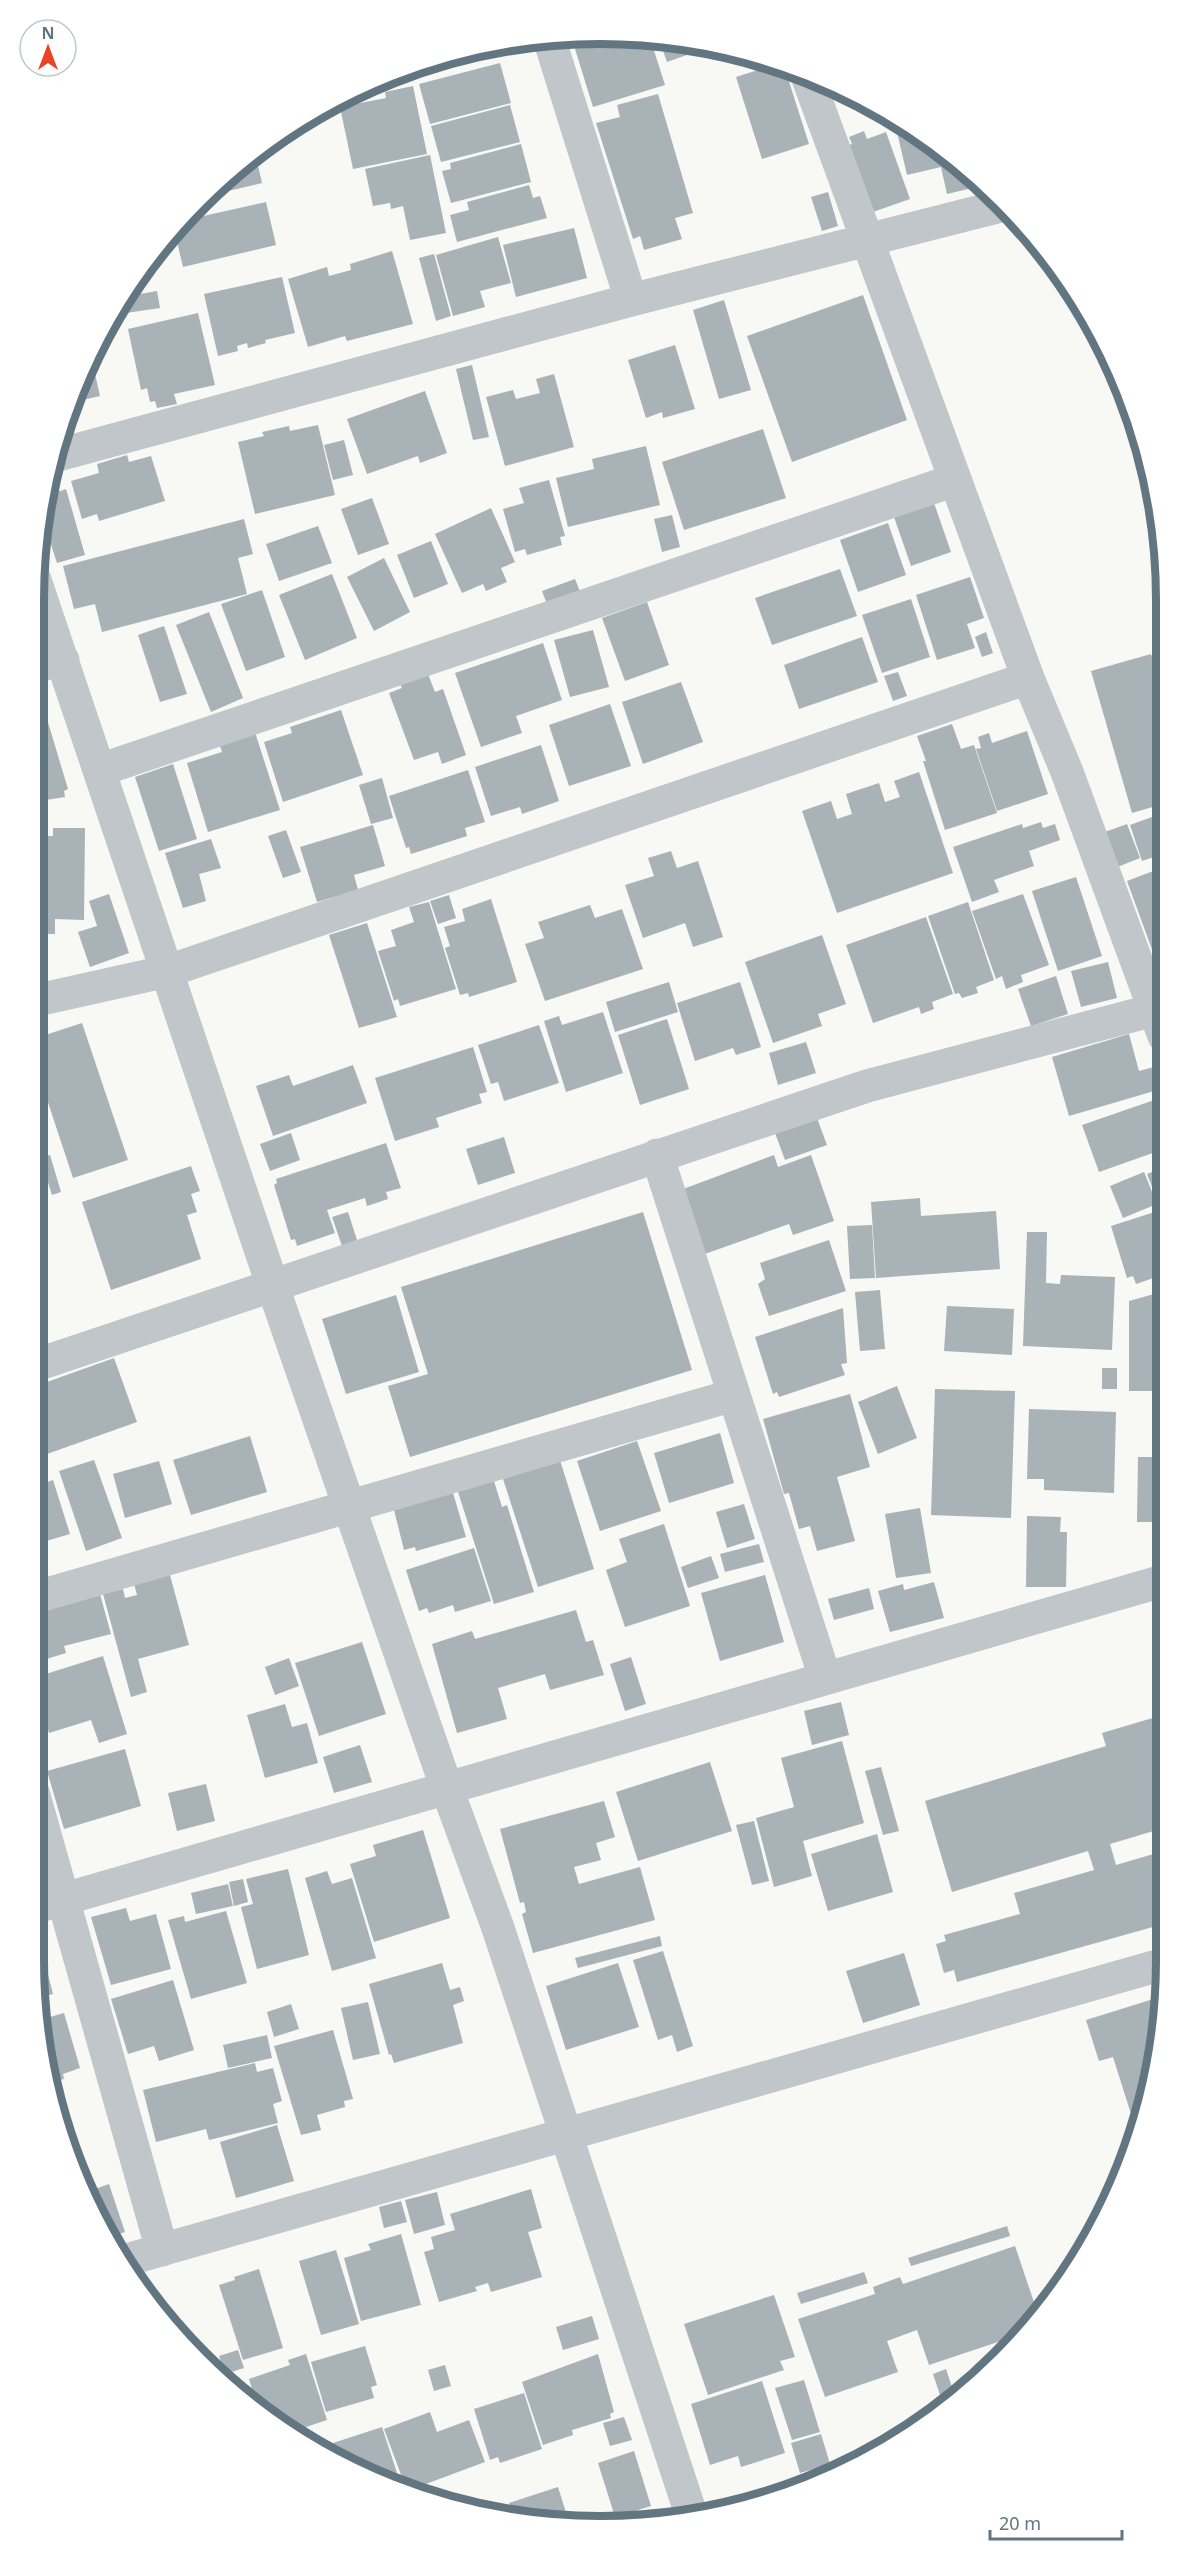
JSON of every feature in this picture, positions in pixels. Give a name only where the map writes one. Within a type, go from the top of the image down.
[{"type":"street","points":[[552,46],[631,300]]},
{"type":"street","points":[[810,85],[1028,678],[1067,772],[1156,1015]]},
{"type":"street","points":[[63,454],[631,300],[995,207]]},
{"type":"street","points":[[100,770],[955,480]]},
{"type":"street","points":[[44,638],[48,664],[100,770],[273,1287],[447,1789],[498,1928],[689,2509]]},
{"type":"street","points":[[44,998],[168,970],[1028,678]]},
{"type":"street","points":[[44,1362],[867,1086],[1156,1024]]},
{"type":"street","points":[[657,1155],[825,1678]]},
{"type":"street","points":[[44,1595],[734,1395]]},
{"type":"street","points":[[48,1904],[1156,1583]]},
{"type":"street","points":[[44,1874],[48,1904],[162,2250]]},
{"type":"street","points":[[131,2259],[1156,1966]]},
{"type":"building","points":[[574,45],[653,46],[665,85],[593,107]]},
{"type":"building","points":[[662,47],[696,52],[667,62]]},
{"type":"building","points":[[500,63],[511,103],[430,124],[419,84]]},
{"type":"building","points":[[764,68],[787,76],[809,144],[762,159],[736,77]]},
{"type":"building","points":[[413,86],[427,154],[353,169],[340,108],[386,98],[385,92]]},
{"type":"building","points":[[658,94],[693,213],[675,218],[682,239],[644,250],[640,236],[633,239],[596,123],[620,117],[617,105]]},
{"type":"building","points":[[510,105],[520,142],[441,162],[431,126]]},
{"type":"building","points":[[896,129],[939,158],[973,188],[947,194],[941,167],[907,175]]},
{"type":"building","points":[[864,131],[867,139],[886,132],[910,199],[873,212],[849,145],[852,144],[849,137]]},
{"type":"building","points":[[521,144],[531,182],[451,203],[442,171],[451,169],[450,163]]},
{"type":"building","points":[[430,155],[446,233],[410,240],[403,206],[391,209],[390,203],[373,206],[365,169]]},
{"type":"building","points":[[257,161],[262,183],[224,190]]},
{"type":"building","points":[[529,185],[533,198],[540,196],[547,218],[457,242],[450,215],[469,210],[467,202]]},
{"type":"building","points":[[828,192],[838,226],[822,231],[811,197]]},
{"type":"building","points":[[266,202],[276,245],[183,267],[176,239],[196,218]]},
{"type":"building","points":[[574,228],[587,278],[516,297],[503,245]]},
{"type":"building","points":[[498,237],[511,283],[480,291],[485,307],[453,316],[436,255]]},
{"type":"building","points":[[392,251],[413,324],[347,341],[345,336],[308,347],[288,279],[327,267],[329,276],[351,270],[350,264]]},
{"type":"building","points":[[434,254],[451,316],[436,321],[419,258]]},
{"type":"building","points":[[282,277],[295,333],[265,340],[266,343],[248,348],[247,343],[237,346],[238,351],[218,356],[204,294]]},
{"type":"building","points":[[157,291],[160,308],[126,313],[125,310],[135,295]]},
{"type":"building","points":[[863,295],[907,420],[792,462],[747,336]]},
{"type":"building","points":[[724,300],[751,390],[719,399],[693,310]]},
{"type":"building","points":[[198,313],[215,385],[174,394],[177,404],[157,408],[155,401],[150,402],[147,388],[141,390],[128,329]]},
{"type":"building","points":[[675,345],[695,409],[663,418],[662,412],[646,418],[628,360]]},
{"type":"building","points":[[472,365],[489,437],[473,440],[456,369]]},
{"type":"building","points":[[94,369],[100,396],[81,400]]},
{"type":"building","points":[[554,374],[574,447],[505,466],[486,397],[513,390],[516,399],[540,393],[536,379]]},
{"type":"building","points":[[425,391],[447,453],[420,463],[418,456],[367,474],[347,419]]},
{"type":"building","points":[[318,425],[335,495],[255,514],[238,442],[264,436],[262,432],[289,426],[290,431]]},
{"type":"building","points":[[763,429],[786,498],[684,530],[662,462]]},
{"type":"building","points":[[344,440],[353,475],[333,480],[324,445]]},
{"type":"building","points":[[646,446],[660,505],[568,527],[556,478],[594,469],[592,459]]},
{"type":"building","points":[[127,455],[129,462],[151,456],[165,501],[99,521],[97,514],[82,519],[71,481],[99,473],[97,464]]},
{"type":"building","points":[[549,480],[565,536],[560,537],[562,545],[527,555],[525,549],[515,552],[503,509],[524,503],[519,488]]},
{"type":"building","points":[[66,489],[85,555],[57,563],[47,534],[54,493]]},
{"type":"building","points":[[372,498],[389,544],[358,555],[341,509]]},
{"type":"building","points":[[934,503],[951,552],[911,566],[894,517]]},
{"type":"building","points":[[491,508],[515,562],[501,568],[507,582],[486,591],[483,584],[462,593],[435,534]]},
{"type":"building","points":[[672,515],[680,547],[662,552],[654,519]]},
{"type":"building","points":[[244,519],[253,554],[238,558],[247,594],[102,632],[95,604],[74,609],[63,566]]},
{"type":"building","points":[[888,523],[906,575],[858,592],[840,540]]},
{"type":"building","points":[[318,526],[332,563],[279,581],[266,544]]},
{"type":"building","points":[[431,541],[448,584],[414,598],[397,555]]},
{"type":"building","points":[[384,558],[410,612],[374,631],[347,577]]},
{"type":"building","points":[[840,569],[857,616],[772,645],[755,598]]},
{"type":"building","points":[[332,574],[357,638],[305,660],[279,595]]},
{"type":"building","points":[[970,577],[984,618],[967,624],[975,648],[937,660],[916,595]]},
{"type":"building","points":[[575,579],[581,594],[548,607],[542,591]]},
{"type":"building","points":[[262,590],[285,657],[246,671],[221,604]]},
{"type":"building","points":[[911,599],[930,657],[882,673],[862,615]]},
{"type":"building","points":[[647,602],[669,665],[625,681],[602,618]]},
{"type":"building","points":[[209,612],[243,698],[211,712],[176,625]]},
{"type":"building","points":[[164,626],[187,694],[160,702],[138,635]]},
{"type":"building","points":[[593,630],[609,687],[570,697],[554,640]]},
{"type":"building","points":[[986,632],[993,653],[982,657],[975,637]]},
{"type":"building","points":[[862,637],[878,682],[799,709],[784,665]]},
{"type":"building","points":[[543,643],[562,700],[516,716],[522,733],[481,747],[455,673]]},
{"type":"building","points":[[1151,654],[1156,671],[1156,806],[1132,813],[1091,671]]},
{"type":"building","points":[[426,669],[435,692],[443,689],[466,755],[442,764],[438,752],[414,760],[389,693],[402,688],[398,679]]},
{"type":"building","points":[[898,672],[907,696],[893,701],[884,676]]},
{"type":"building","points":[[681,682],[703,742],[643,764],[622,702]]},
{"type":"building","points":[[610,704],[631,766],[569,786],[549,725]]},
{"type":"building","points":[[44,709],[68,789],[64,791],[65,797],[44,800]]},
{"type":"building","points":[[341,710],[363,775],[283,802],[264,742],[292,733],[290,727]]},
{"type":"building","points":[[952,724],[961,749],[974,745],[997,813],[945,830],[917,736]]},
{"type":"building","points":[[254,729],[280,810],[208,832],[187,763],[222,752],[218,740]]},
{"type":"building","points":[[1027,731],[1048,794],[997,811],[976,749],[981,748],[978,737],[989,733],[992,743]]},
{"type":"building","points":[[541,745],[559,801],[522,814],[520,807],[491,816],[475,767]]},
{"type":"building","points":[[173,764],[197,839],[159,851],[135,777]]},
{"type":"building","points":[[468,770],[485,822],[465,828],[467,836],[411,854],[409,847],[406,848],[389,796]]},
{"type":"building","points":[[919,772],[953,873],[837,913],[802,811],[831,801],[837,819],[852,814],[846,794],[879,783],[885,802],[900,797],[894,781]]},
{"type":"building","points":[[382,778],[393,818],[371,824],[359,785]]},
{"type":"building","points":[[1156,816],[1156,856],[1142,861],[1130,825]]},
{"type":"building","points":[[1041,822],[1043,828],[1055,824],[1060,840],[1029,851],[1034,866],[994,880],[999,892],[972,902],[953,847],[1022,824],[1023,828]]},
{"type":"building","points":[[1127,824],[1140,858],[1115,868],[1102,833]]},
{"type":"building","points":[[373,825],[385,866],[354,875],[358,890],[317,902],[300,847]]},
{"type":"building","points":[[53,828],[85,828],[84,920],[55,919],[55,934],[44,934],[44,836],[53,836]]},
{"type":"building","points":[[286,830],[301,872],[283,878],[268,836]]},
{"type":"building","points":[[211,839],[221,868],[199,874],[206,901],[183,908],[165,853]]},
{"type":"building","points":[[671,851],[677,868],[698,861],[723,937],[693,947],[685,923],[643,938],[625,885],[654,876],[648,858]]},
{"type":"building","points":[[1156,870],[1156,961],[1127,881]]},
{"type":"building","points":[[1076,877],[1102,956],[1058,971],[1032,891]]},
{"type":"building","points":[[109,894],[129,953],[90,967],[78,932],[97,926],[89,901]]},
{"type":"building","points":[[1023,894],[1049,965],[1021,975],[1023,982],[1006,989],[1002,976],[996,979],[972,911]]},
{"type":"building","points":[[449,895],[456,918],[438,924],[430,901]]},
{"type":"building","points":[[491,899],[517,982],[469,997],[468,993],[460,995],[445,948],[450,946],[444,927],[465,921],[462,909]]},
{"type":"building","points":[[429,902],[456,989],[400,1006],[398,999],[394,1001],[378,951],[396,946],[391,930],[414,922],[409,907]]},
{"type":"building","points":[[968,902],[994,980],[976,987],[978,993],[962,998],[959,993],[955,994],[928,916]]},
{"type":"building","points":[[590,905],[595,918],[622,909],[643,969],[545,1001],[525,944],[544,938],[538,922]]},
{"type":"building","points":[[926,917],[953,994],[932,1002],[934,1009],[921,1014],[919,1007],[873,1023],[846,945]]},
{"type":"building","points":[[367,923],[397,1017],[359,1028],[329,935]]},
{"type":"building","points":[[822,935],[846,1004],[818,1014],[822,1026],[773,1043],[745,962]]},
{"type":"building","points":[[1108,962],[1117,998],[1081,1007],[1071,971]]},
{"type":"building","points":[[1056,976],[1068,1014],[1031,1026],[1018,989]]},
{"type":"building","points":[[669,982],[678,1012],[615,1032],[606,1002]]},
{"type":"building","points":[[740,982],[761,1047],[736,1055],[733,1048],[695,1061],[677,1003]]},
{"type":"building","points":[[603,1012],[623,1073],[566,1092],[544,1021],[559,1016],[562,1025]]},
{"type":"building","points":[[667,1019],[689,1089],[640,1105],[618,1035]]},
{"type":"building","points":[[82,1023],[128,1160],[73,1178],[44,1090],[44,1035]]},
{"type":"building","points":[[539,1025],[559,1083],[504,1101],[498,1082],[491,1084],[478,1045]]},
{"type":"building","points":[[1129,1034],[1139,1071],[1154,1067],[1156,1090],[1069,1116],[1052,1057]]},
{"type":"building","points":[[806,1042],[816,1073],[778,1085],[769,1053]]},
{"type":"building","points":[[473,1047],[487,1092],[479,1094],[482,1103],[436,1118],[439,1127],[395,1141],[375,1078]]},
{"type":"building","points":[[353,1065],[367,1103],[273,1136],[256,1086],[289,1075],[293,1086]]},
{"type":"building","points":[[1156,1099],[1156,1152],[1099,1172],[1082,1125]]},
{"type":"building","points":[[817,1118],[827,1145],[785,1160],[775,1133]]},
{"type":"building","points":[[291,1133],[300,1160],[270,1171],[260,1144]]},
{"type":"building","points":[[504,1137],[515,1173],[478,1185],[466,1149]]},
{"type":"building","points":[[386,1143],[401,1188],[386,1192],[388,1199],[367,1206],[365,1198],[327,1210],[335,1233],[297,1246],[295,1239],[291,1240],[274,1185],[277,1183],[276,1179]]},
{"type":"building","points":[[50,1155],[61,1192],[52,1195],[47,1179],[44,1180],[44,1156]]},
{"type":"building","points":[[774,1155],[778,1167],[811,1155],[834,1221],[793,1235],[789,1224],[702,1255],[678,1191]]},
{"type":"building","points":[[191,1166],[200,1191],[191,1194],[197,1212],[187,1215],[201,1259],[111,1290],[82,1202]]},
{"type":"building","points":[[1156,1170],[1156,1197],[1147,1174]]},
{"type":"building","points":[[1144,1172],[1156,1204],[1123,1218],[1110,1186]]},
{"type":"building","points":[[920,1198],[921,1216],[996,1211],[1000,1269],[876,1278],[871,1202]]},
{"type":"building","points":[[348,1212],[357,1240],[342,1246],[332,1217]]},
{"type":"building","points":[[643,1212],[692,1370],[410,1457],[388,1386],[428,1374],[401,1287]]},
{"type":"building","points":[[1156,1212],[1156,1277],[1136,1284],[1133,1276],[1127,1278],[1111,1226]]},
{"type":"building","points":[[872,1225],[875,1278],[850,1279],[847,1226]]},
{"type":"building","points":[[1027,1232],[1047,1232],[1046,1283],[1060,1284],[1061,1275],[1115,1277],[1112,1350],[1023,1346]]},
{"type":"building","points":[[829,1240],[846,1291],[769,1316],[758,1284],[765,1279],[760,1263]]},
{"type":"building","points":[[880,1290],[885,1349],[860,1351],[855,1292]]},
{"type":"building","points":[[1156,1294],[1156,1391],[1129,1391],[1129,1301]]},
{"type":"building","points":[[396,1295],[419,1372],[346,1394],[322,1319]]},
{"type":"building","points":[[947,1306],[1014,1309],[1012,1355],[944,1351]]},
{"type":"building","points":[[843,1308],[847,1363],[841,1364],[845,1375],[779,1397],[777,1392],[773,1394],[755,1337]]},
{"type":"building","points":[[114,1358],[137,1422],[44,1455],[44,1383]]},
{"type":"building","points":[[1102,1368],[1117,1368],[1117,1389],[1102,1389]]},
{"type":"building","points":[[897,1386],[917,1438],[878,1454],[858,1402]]},
{"type":"building","points":[[935,1389],[1015,1391],[1011,1518],[931,1515]]},
{"type":"building","points":[[850,1394],[870,1467],[837,1477],[855,1541],[817,1551],[810,1526],[799,1529],[789,1493],[784,1494],[763,1419]]},
{"type":"building","points":[[1029,1409],[1116,1412],[1114,1493],[1044,1490],[1044,1479],[1027,1479]]},
{"type":"building","points":[[720,1433],[734,1483],[669,1503],[654,1453]]},
{"type":"building","points":[[250,1436],[267,1492],[191,1515],[173,1460]]},
{"type":"building","points":[[637,1441],[661,1511],[600,1531],[577,1461]]},
{"type":"building","points":[[1138,1457],[1156,1457],[1156,1522],[1137,1522]]},
{"type":"building","points":[[94,1460],[122,1538],[86,1551],[59,1471]]},
{"type":"building","points":[[560,1460],[594,1569],[538,1587],[503,1479]]},
{"type":"building","points":[[159,1461],[172,1504],[125,1518],[113,1474]]},
{"type":"building","points":[[53,1480],[70,1534],[44,1542],[44,1483]]},
{"type":"building","points":[[494,1481],[502,1507],[507,1505],[534,1592],[494,1604],[458,1492]]},
{"type":"building","points":[[453,1493],[466,1537],[416,1551],[415,1547],[404,1550],[394,1510]]},
{"type":"building","points":[[744,1504],[755,1539],[727,1548],[716,1512]]},
{"type":"building","points":[[920,1508],[931,1573],[896,1578],[885,1514]]},
{"type":"building","points":[[1027,1516],[1061,1517],[1060,1532],[1067,1532],[1066,1587],[1026,1587]]},
{"type":"building","points":[[664,1524],[690,1606],[625,1627],[606,1570],[627,1562],[619,1539]]},
{"type":"building","points":[[759,1544],[764,1562],[725,1572],[720,1554]]},
{"type":"building","points":[[474,1548],[491,1601],[455,1612],[453,1605],[429,1613],[427,1608],[419,1611],[406,1570]]},
{"type":"building","points":[[711,1556],[719,1578],[688,1588],[681,1567]]},
{"type":"building","points":[[170,1575],[189,1645],[138,1659],[147,1692],[131,1697],[103,1594],[123,1589],[125,1598],[137,1595],[134,1584]]},
{"type":"building","points":[[765,1575],[784,1642],[720,1661],[701,1593]]},
{"type":"building","points":[[934,1582],[944,1618],[890,1632],[878,1591],[903,1584],[904,1590]]},
{"type":"building","points":[[869,1588],[874,1609],[834,1620],[828,1599]]},
{"type":"building","points":[[100,1594],[111,1634],[64,1646],[66,1653],[44,1660],[44,1608]]},
{"type":"building","points":[[576,1610],[586,1642],[593,1640],[604,1675],[550,1690],[545,1674],[498,1688],[507,1719],[457,1733],[432,1644],[472,1631],[475,1639]]},
{"type":"building","points":[[362,1642],[386,1714],[319,1736],[295,1663]]},
{"type":"building","points":[[103,1656],[127,1734],[99,1743],[91,1720],[49,1733],[44,1716],[44,1675]]},
{"type":"building","points":[[631,1657],[646,1704],[625,1711],[610,1664]]},
{"type":"building","points":[[289,1658],[299,1686],[275,1695],[265,1667]]},
{"type":"building","points":[[841,1702],[849,1735],[812,1745],[804,1711]]},
{"type":"building","points":[[285,1704],[292,1727],[307,1723],[318,1763],[265,1778],[247,1715]]},
{"type":"building","points":[[1156,1717],[1156,1830],[1110,1844],[1116,1865],[1156,1853],[1156,1926],[957,1982],[954,1970],[944,1973],[936,1944],[946,1941],[944,1935],[1020,1914],[1014,1893],[1094,1870],[1088,1851],[952,1892],[925,1801],[1106,1746],[1102,1733]]},
{"type":"building","points":[[842,1741],[864,1823],[803,1841],[812,1876],[774,1887],[756,1818],[794,1807],[781,1758]]},
{"type":"building","points":[[360,1745],[372,1782],[334,1793],[323,1757]]},
{"type":"building","points":[[125,1749],[141,1806],[64,1829],[47,1771]]},
{"type":"building","points":[[710,1762],[732,1831],[638,1861],[616,1792]]},
{"type":"building","points":[[881,1767],[899,1831],[883,1835],[865,1771]]},
{"type":"building","points":[[206,1784],[215,1821],[177,1831],[168,1793]]},
{"type":"building","points":[[604,1801],[615,1837],[596,1843],[601,1860],[574,1867],[579,1884],[640,1867],[655,1920],[533,1953],[522,1914],[526,1912],[524,1902],[520,1903],[500,1829]]},
{"type":"building","points":[[754,1821],[769,1881],[752,1885],[736,1825]]},
{"type":"building","points":[[423,1830],[450,1918],[374,1942],[350,1864],[376,1856],[373,1845]]},
{"type":"building","points":[[877,1834],[893,1892],[828,1911],[811,1854]]},
{"type":"building","points":[[288,1869],[309,1955],[257,1969],[241,1907],[253,1904],[246,1879]]},
{"type":"building","points":[[327,1871],[332,1884],[352,1878],[376,1958],[332,1971],[305,1878]]},
{"type":"building","points":[[243,1879],[248,1902],[234,1906],[229,1882]]},
{"type":"building","points":[[228,1884],[233,1906],[196,1914],[191,1893]]},
{"type":"building","points":[[126,1908],[130,1921],[156,1914],[171,1969],[111,1985],[91,1917]]},
{"type":"building","points":[[226,1911],[247,1983],[191,1999],[168,1920],[184,1916],[185,1922]]},
{"type":"building","points":[[660,1936],[662,1946],[578,1968],[575,1958]]},
{"type":"building","points":[[663,1951],[693,2046],[677,2052],[672,2035],[658,2040],[633,1960]]},
{"type":"building","points":[[904,1953],[920,2005],[863,2023],[846,1971]]},
{"type":"building","points":[[44,1959],[53,1994],[45,1996]]},
{"type":"building","points":[[442,1963],[450,1990],[460,1987],[464,2001],[453,2005],[463,2043],[394,2063],[391,2054],[389,2055],[369,1984]]},
{"type":"building","points":[[618,1963],[639,2027],[566,2050],[546,1986]]},
{"type":"building","points":[[173,1980],[194,2050],[159,2061],[154,2046],[128,2054],[111,1999]]},
{"type":"building","points":[[1155,1999],[1146,2069],[1133,2120],[1113,2057],[1099,2061],[1086,2020]]},
{"type":"building","points":[[368,2002],[380,2054],[353,2060],[341,2008]]},
{"type":"building","points":[[291,2004],[299,2029],[274,2037],[267,2012]]},
{"type":"building","points":[[64,2013],[80,2068],[63,2074],[64,2079],[57,2081],[48,2033],[47,2018]]},
{"type":"building","points":[[333,2030],[353,2099],[344,2101],[345,2107],[317,2115],[321,2130],[301,2135],[274,2046]]},
{"type":"building","points":[[267,2035],[272,2058],[228,2068],[223,2045]]},
{"type":"building","points":[[255,2063],[257,2072],[273,2068],[282,2101],[273,2104],[278,2123],[209,2140],[206,2129],[156,2142],[143,2090]]},
{"type":"building","points":[[277,2125],[294,2181],[236,2198],[220,2142]]},
{"type":"building","points":[[109,2184],[125,2232],[116,2235],[93,2189]]},
{"type":"building","points":[[531,2189],[542,2228],[528,2232],[542,2277],[491,2292],[488,2283],[475,2287],[477,2291],[439,2302],[424,2252],[434,2249],[431,2237],[455,2230],[450,2214]]},
{"type":"building","points":[[437,2192],[445,2225],[414,2234],[405,2200]]},
{"type":"building","points":[[401,2201],[407,2222],[384,2228],[379,2207]]},
{"type":"building","points":[[1007,2226],[1010,2236],[911,2266],[908,2258]]},
{"type":"building","points":[[401,2234],[421,2305],[361,2321],[344,2258],[371,2250],[368,2244]]},
{"type":"building","points":[[1015,2246],[1035,2307],[1007,2339],[929,2365],[917,2330],[887,2341],[898,2372],[825,2397],[798,2319],[875,2294],[873,2287],[900,2277],[903,2284]]},
{"type":"building","points":[[336,2250],[359,2324],[321,2335],[299,2261]]},
{"type":"building","points":[[259,2269],[283,2348],[243,2360],[219,2285],[235,2280],[234,2277]]},
{"type":"building","points":[[864,2272],[868,2283],[801,2304],[797,2293]]},
{"type":"building","points":[[774,2295],[795,2357],[780,2361],[784,2370],[708,2395],[684,2324]]},
{"type":"building","points":[[592,2316],[599,2339],[563,2350],[556,2327]]},
{"type":"building","points":[[365,2346],[377,2385],[371,2387],[374,2398],[326,2412],[311,2362]]},
{"type":"building","points":[[238,2350],[244,2368],[228,2373],[224,2370],[219,2356]]},
{"type":"building","points":[[306,2354],[327,2420],[301,2429],[254,2396],[249,2379],[290,2365],[288,2360]]},
{"type":"building","points":[[598,2354],[614,2412],[610,2414],[611,2418],[572,2430],[573,2435],[543,2445],[522,2382]]},
{"type":"building","points":[[445,2365],[451,2386],[434,2391],[428,2370]]},
{"type":"building","points":[[946,2369],[953,2390],[942,2400],[933,2374]]},
{"type":"building","points":[[804,2380],[820,2432],[792,2440],[775,2388]]},
{"type":"building","points":[[762,2381],[785,2453],[741,2467],[738,2456],[710,2465],[691,2404]]},
{"type":"building","points":[[524,2393],[542,2449],[500,2463],[498,2457],[490,2460],[474,2409]]},
{"type":"building","points":[[430,2412],[437,2432],[469,2420],[485,2462],[419,2486],[403,2480],[384,2429]]},
{"type":"building","points":[[624,2417],[632,2440],[610,2446],[603,2423]]},
{"type":"building","points":[[382,2427],[399,2479],[354,2459],[331,2447],[330,2444]]},
{"type":"building","points":[[821,2434],[830,2464],[800,2473],[791,2443]]},
{"type":"building","points":[[634,2451],[651,2506],[615,2516],[598,2463]]},
{"type":"building","points":[[558,2487],[567,2515],[511,2509],[509,2503]]}]
